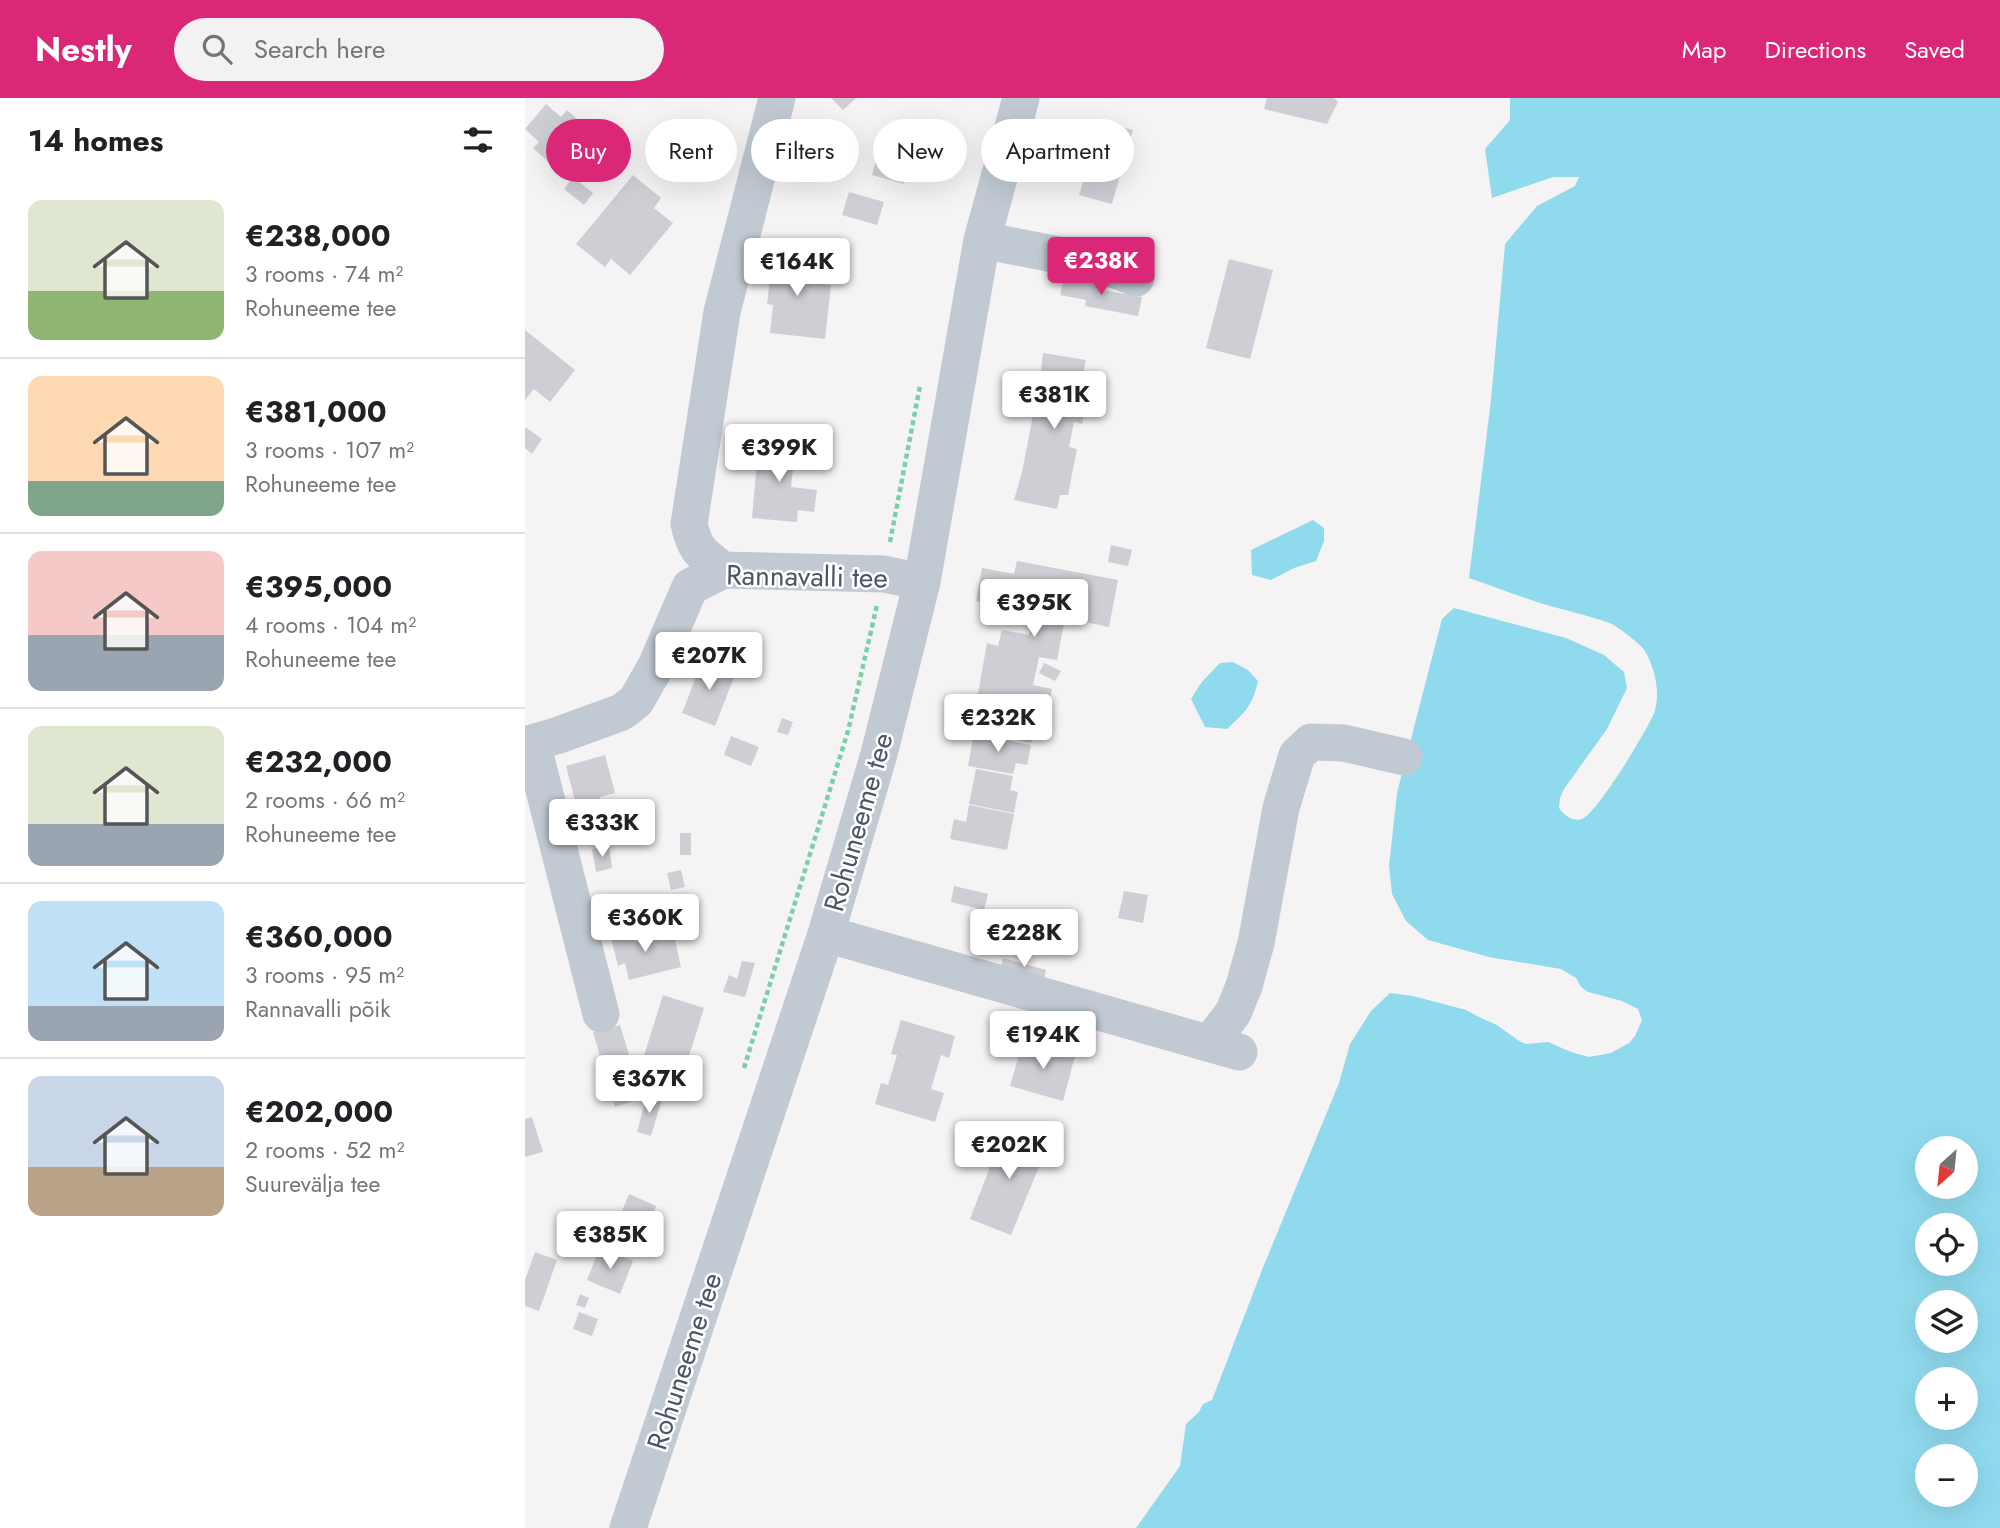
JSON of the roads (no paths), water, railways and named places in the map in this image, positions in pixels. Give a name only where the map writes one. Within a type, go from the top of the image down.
[{"type":"street","points":[[723,570],[693,543],[689,524],[722,312],[777,98]]},
{"type":"street","name":"Rohuneeme tee","points":[[628,1528],[826,934],[879,754],[922,582],[982,240],[1021,98]]},
{"type":"street","points":[[982,240],[1094,262],[1136,278]]},
{"type":"street","name":"Rannavalli tee","points":[[529,744],[622,712],[636,701],[656,666],[690,587],[723,570],[884,574],[922,582]]},
{"type":"street","points":[[826,934],[1224,1048],[1256,943],[1281,808],[1297,755],[1311,742],[1344,743],[1403,757]]},
{"type":"street","points":[[529,744],[601,1014]]},
{"type":"water","points":[[1510,98],[2000,98],[2000,1528],[1136,1528],[1180,1466],[1186,1424],[1199,1412],[1203,1404],[1212,1400],[1339,1083],[1350,1044],[1371,1011],[1390,993],[1413,996],[1466,1010],[1497,1025],[1526,1044],[1548,1042],[1589,1057],[1611,1053],[1629,1043],[1642,1020],[1638,1009],[1622,1001],[1588,992],[1576,978],[1561,969],[1489,957],[1428,940],[1406,921],[1392,894],[1389,866],[1397,793],[1442,619],[1454,608],[1566,638],[1604,655],[1624,672],[1627,688],[1607,729],[1560,798],[1559,808],[1575,820],[1582,819],[1589,813],[1610,788],[1650,722],[1657,698],[1656,681],[1649,658],[1639,644],[1620,629],[1612,624],[1469,578],[1491,400],[1505,244],[1537,206],[1575,186],[1579,177],[1553,177],[1492,198],[1485,149],[1510,120]]},
{"type":"water","points":[[1313,520],[1324,528],[1324,541],[1316,561],[1294,568],[1271,580],[1252,575],[1251,550]]},
{"type":"water","points":[[1233,662],[1248,670],[1258,681],[1253,697],[1243,713],[1227,729],[1205,727],[1191,699],[1201,683],[1220,663]]}]
